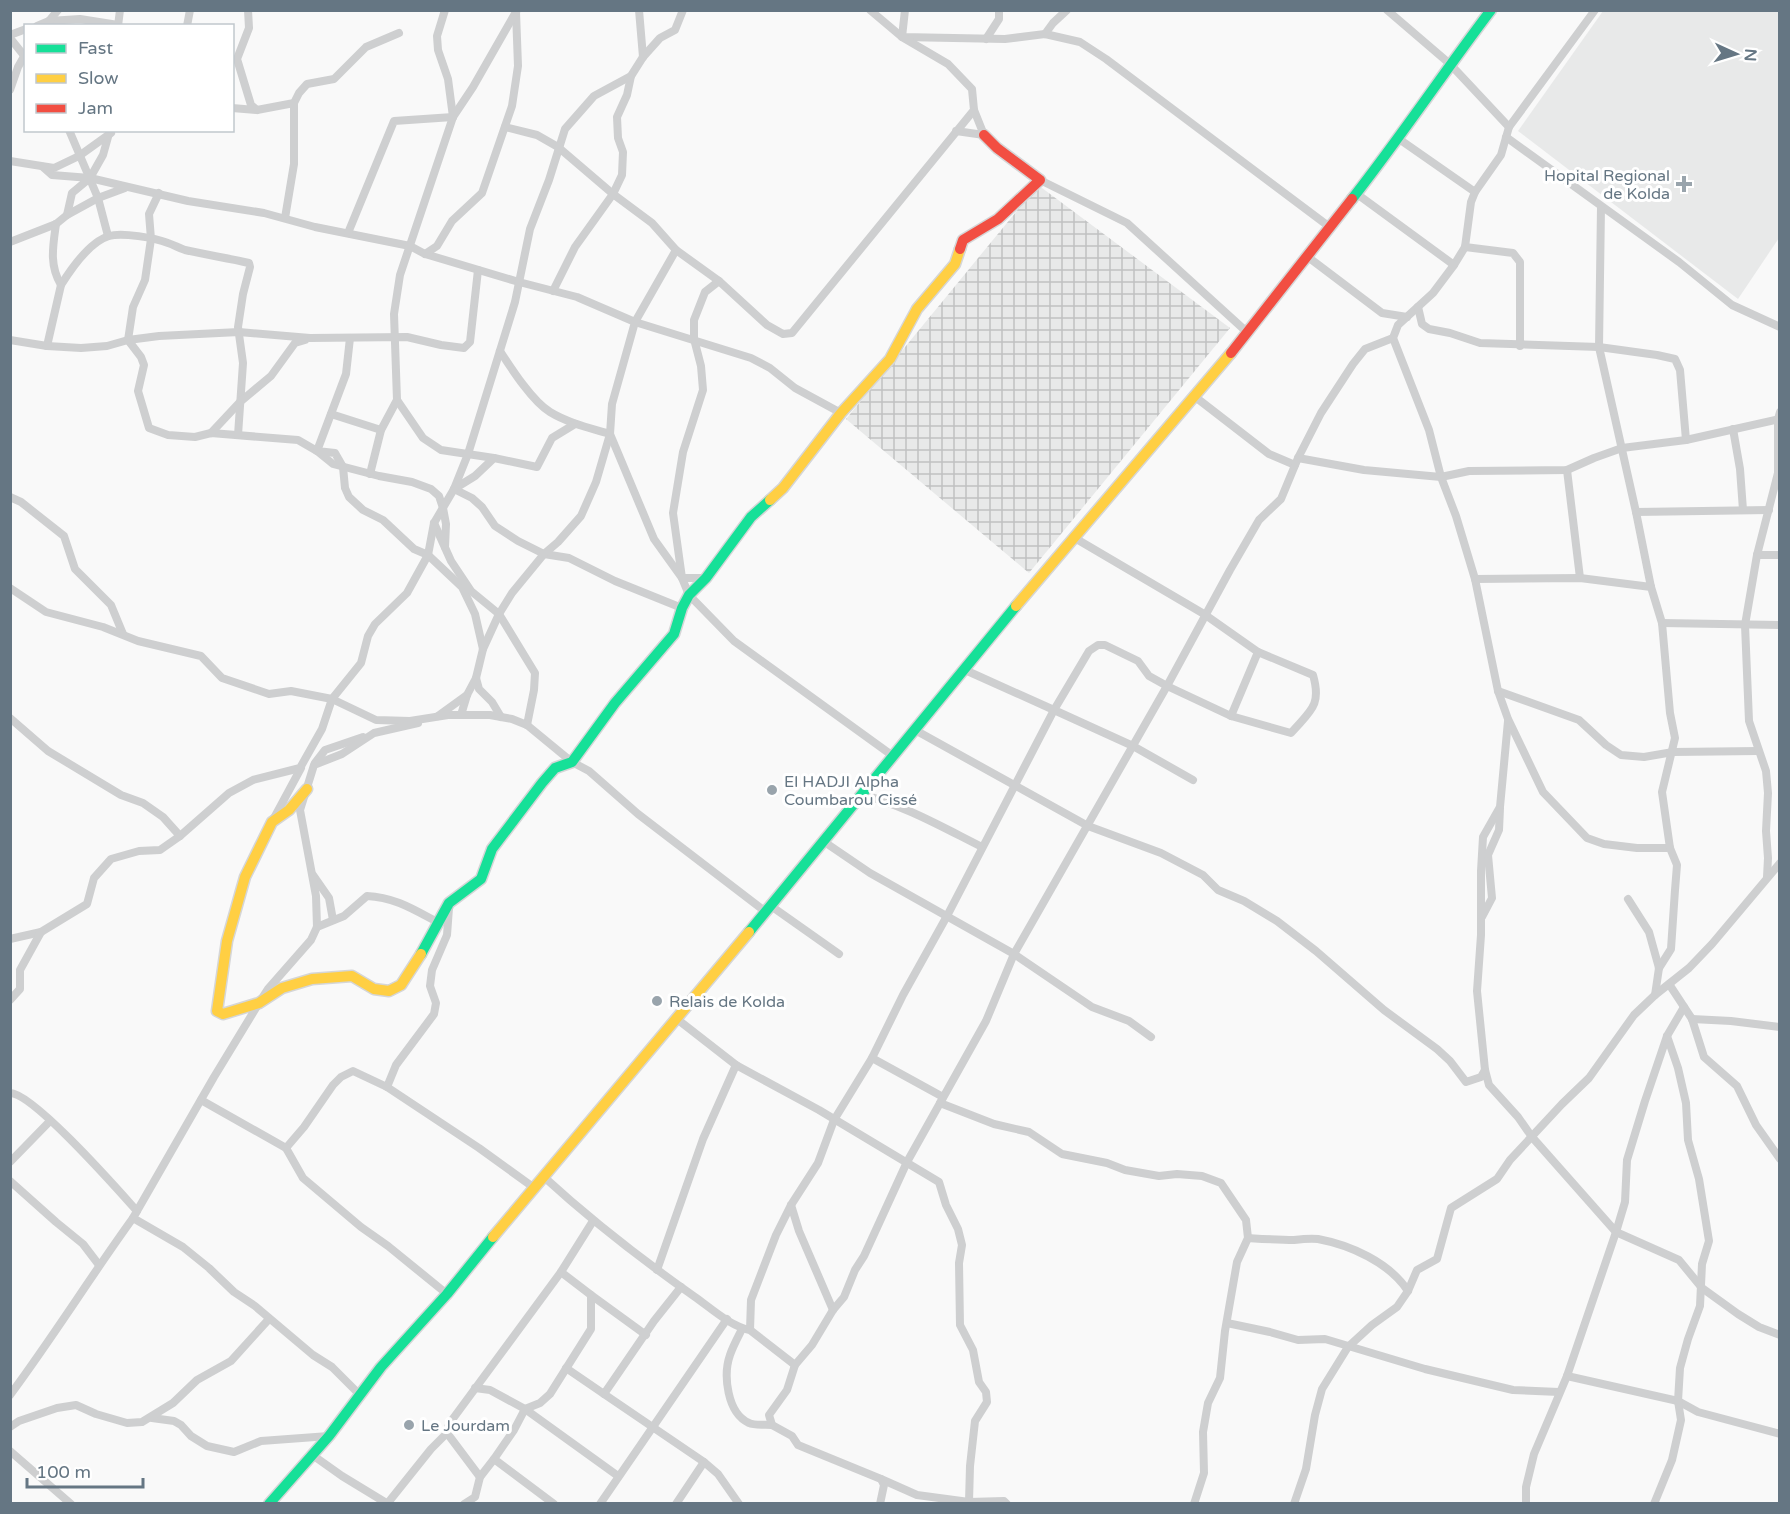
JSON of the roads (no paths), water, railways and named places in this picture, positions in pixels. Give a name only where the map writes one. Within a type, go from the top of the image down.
[{"type":"main road","points":[[269,1503],[329,1436],[381,1367],[447,1294],[532,1187],[544,1177],[769,909],[860,794],[1073,537],[1248,333],[1399,140],[1450,64],[1491,10]]},
{"type":"main road","points":[[307,789],[289,810],[272,822],[245,877],[227,941],[217,1011],[227,1013],[259,1003],[282,988],[312,979],[352,976],[374,989],[389,990],[401,985],[414,967],[449,903],[481,879],[492,849],[555,768],[573,762],[615,703],[674,634],[682,608],[689,595],[706,578],[751,517],[783,488],[841,412],[891,359],[917,309],[955,264],[963,240],[998,219],[1041,180],[984,135]]},
{"type":"street","points":[[43,24],[58,10]]},
{"type":"street","points":[[248,10],[249,28],[237,59],[251,105],[257,110]]},
{"type":"street","points":[[445,10],[437,36],[438,50],[448,79],[453,117]]},
{"type":"street","points":[[639,10],[643,57]]},
{"type":"street","points":[[553,291],[575,247],[614,194],[622,175],[623,152],[618,138],[617,117],[627,95],[631,76],[643,57],[660,39],[675,30],[683,10]]},
{"type":"street","points":[[870,10],[902,37],[948,64],[972,89],[974,110],[984,135],[956,131]]},
{"type":"street","points":[[902,37],[905,10]]},
{"type":"street","points":[[986,39],[999,19],[999,10]]},
{"type":"street","points":[[1045,34],[1067,10]]},
{"type":"street","points":[[1387,10],[1450,64],[1509,127]]},
{"type":"street","points":[[1595,10],[1509,127],[1501,155],[1475,192],[1471,202],[1465,247],[1454,265],[1433,292],[1398,325],[1393,338],[1429,430],[1441,477],[1456,516],[1474,579],[1498,691],[1508,719],[1543,792],[1587,838],[1637,848],[1670,848]]},
{"type":"street","points":[[370,474],[381,430],[397,400],[394,314],[400,275],[453,117],[473,87],[516,11]]},
{"type":"street","points":[[425,254],[437,246],[453,221],[482,193],[512,106],[518,66],[516,11]]},
{"type":"street","points":[[43,24],[80,19],[112,24]]},
{"type":"street","points":[[24,30],[10,37],[24,55]]},
{"type":"street","points":[[285,218],[294,164],[294,103],[298,93],[307,84],[334,79],[366,47],[399,33]]},
{"type":"street","points":[[902,37],[1005,39],[1045,34],[1080,42],[1106,58],[1331,228]]},
{"type":"street","points":[[10,90],[24,58]]},
{"type":"street","points":[[272,822],[322,729],[332,699],[361,663],[368,636],[375,624],[406,593],[428,555],[434,524],[454,489],[468,454],[515,302],[530,229],[565,129],[594,96],[631,76]]},
{"type":"street","points":[[234,108],[257,110],[294,103]]},
{"type":"street","points":[[505,127],[537,135],[558,147],[652,223],[676,250],[719,281],[767,325],[783,334],[792,333],[974,110]]},
{"type":"street","points":[[348,233],[393,121],[453,117]]},
{"type":"street","points":[[70,132],[98,198],[108,236]]},
{"type":"street","points":[[10,161],[54,168],[79,156],[111,132]]},
{"type":"street","points":[[67,215],[72,193],[90,178],[103,155],[111,132]]},
{"type":"street","points":[[1506,137],[1679,262],[1732,305],[1779,327]]},
{"type":"street","points":[[1399,140],[1475,192]]},
{"type":"street","points":[[43,167],[52,175],[90,178],[188,201],[264,213],[315,227],[410,246],[425,254],[577,297],[635,322],[751,358],[770,368],[795,388],[841,412]]},
{"type":"street","points":[[1041,180],[1127,223],[1248,333]]},
{"type":"street","points":[[10,242],[56,224],[67,215],[98,198],[127,187]]},
{"type":"street","points":[[159,193],[149,214],[151,238],[145,280],[133,307],[128,340],[144,365],[138,391],[149,428],[168,435],[195,436],[211,433],[298,440],[333,464],[412,482],[431,489],[438,496],[443,508],[446,524],[445,548]]},
{"type":"street","points":[[1358,194],[1454,265]]},
{"type":"street","points":[[1601,207],[1599,348],[1651,587],[1662,622],[1670,713],[1675,738],[1662,792],[1670,848],[1677,865],[1671,949],[1659,968],[1655,994]]},
{"type":"street","points":[[56,224],[52,256],[54,274],[61,285]]},
{"type":"street","points":[[47,346],[61,285],[76,261],[88,249],[108,236],[151,238],[168,242],[182,249],[249,263],[239,332],[243,363],[238,435]]},
{"type":"street","points":[[1465,247],[1513,253],[1520,262],[1520,346]]},
{"type":"street","points":[[461,716],[467,695],[476,678],[483,649],[499,614],[512,593],[544,554],[581,516],[596,482],[610,434],[612,404],[635,322],[676,250]]},
{"type":"street","points":[[1308,257],[1382,313],[1407,317]]},
{"type":"street","points":[[10,340],[47,346],[98,347],[159,336],[239,332],[310,338],[407,337],[464,348],[470,342],[478,270]]},
{"type":"street","points":[[681,578],[673,513],[683,452],[703,390],[701,366],[694,339],[694,320],[705,292],[719,281]]},
{"type":"street","points":[[1418,307],[1422,324],[1429,329],[1450,333],[1480,344],[1599,348],[1675,359],[1680,370],[1686,440]]},
{"type":"street","points":[[211,433],[240,402],[271,376],[296,343],[310,338]]},
{"type":"street","points":[[317,451],[346,374],[350,338]]},
{"type":"street","points":[[772,1425],[769,1415],[787,1390],[795,1365],[812,1345],[833,1310],[844,1297],[907,1162],[986,1021],[1014,954],[1167,686],[1204,614],[1258,520],[1281,499],[1321,413],[1353,364],[1365,349],[1393,338]]},
{"type":"street","points":[[500,351],[519,379],[548,411],[575,424],[610,434]]},
{"type":"street","points":[[1194,396],[1269,453],[1297,462],[1441,477],[1468,471],[1567,470],[1622,448],[1686,440],[1779,416],[1779,473],[1757,555],[1746,625],[1749,721],[1766,771],[1768,794],[1767,877]]},
{"type":"street","points":[[397,400],[423,438],[441,450],[537,467],[552,438],[575,424]]},
{"type":"street","points":[[331,414],[381,430]]},
{"type":"street","points":[[1733,429],[1740,468],[1743,510]]},
{"type":"street","points":[[610,434],[654,539],[681,578],[689,595],[734,641],[893,756]]},
{"type":"street","points":[[454,489],[475,476],[494,458]]},
{"type":"street","points":[[343,467],[345,488],[349,497],[363,510],[383,520],[414,549],[428,555],[462,587],[475,614],[483,649]]},
{"type":"street","points":[[1567,470],[1580,578]]},
{"type":"street","points":[[454,489],[472,498],[482,507],[495,526],[518,541],[544,554],[569,558],[615,582],[682,608]]},
{"type":"street","points":[[10,497],[21,502],[64,536],[75,569],[111,605],[123,634]]},
{"type":"street","points":[[1636,512],[1769,510]]},
{"type":"street","points":[[434,524],[451,561],[471,591],[499,614],[535,673],[527,725]]},
{"type":"street","points":[[1007,1503],[1004,1501],[969,1502],[917,1495],[798,1445],[792,1436],[772,1425],[752,1425],[742,1419],[731,1406],[727,1384],[729,1357],[746,1330],[752,1300],[776,1235],[791,1205],[818,1162],[834,1120],[872,1058],[1054,710],[1089,651],[1098,645],[1105,645],[1137,661],[1149,676],[1167,686],[1232,716],[1291,733],[1315,705],[1317,688],[1313,675],[1258,652],[1204,614],[1073,537]]},
{"type":"street","points":[[558,542],[569,558]]},
{"type":"street","points":[[1757,555],[1779,555]]},
{"type":"street","points":[[681,578],[706,578]]},
{"type":"street","points":[[1474,579],[1580,578],[1651,587]]},
{"type":"street","points":[[10,588],[45,612],[123,634],[138,641],[201,656],[222,678],[269,694],[291,691],[332,699],[376,720],[410,721],[461,716],[501,717],[527,725],[573,762],[589,771],[638,814],[769,909],[839,954]]},
{"type":"street","points":[[1662,622],[1779,625]]},
{"type":"street","points":[[1232,716],[1258,652]]},
{"type":"street","points":[[965,670],[1133,746],[1192,780]]},
{"type":"street","points":[[476,678],[479,689],[492,702],[501,717]]},
{"type":"street","points":[[1498,691],[1579,720],[1606,745],[1621,755],[1644,757],[1672,752],[1758,751]]},
{"type":"street","points":[[10,1395],[135,1215],[268,989],[311,940],[317,927],[316,896],[300,810],[314,765],[326,750],[374,733],[437,717],[467,695]]},
{"type":"street","points":[[10,718],[48,751],[121,795],[143,803],[163,817],[180,836]]},
{"type":"street","points":[[1508,719],[1500,807],[1483,837],[1477,991],[1485,1070],[1489,1085],[1616,1232],[1679,1260],[1702,1288],[1738,1314],[1779,1335]]},
{"type":"street","points":[[915,730],[1088,826],[1161,853],[1203,875],[1218,890],[1244,901],[1277,921],[1316,951],[1384,1010],[1437,1049],[1450,1061],[1466,1082],[1481,1077],[1485,1070]]},
{"type":"street","points":[[10,939],[41,932],[87,904],[94,878],[111,859],[139,851],[160,850],[180,836],[229,793],[253,780],[314,765]]},
{"type":"street","points":[[860,794],[882,799],[914,812],[982,847]]},
{"type":"street","points":[[823,841],[870,873],[1014,954],[1092,1007],[1128,1021],[1151,1037]]},
{"type":"street","points":[[1294,1503],[1306,1469],[1322,1389],[1348,1347],[1372,1325],[1397,1307],[1408,1291],[1417,1270],[1437,1258],[1451,1208],[1497,1179],[1510,1160],[1589,1078],[1634,1015],[1655,994],[1689,968],[1712,944],[1779,863]]},
{"type":"street","points":[[311,871],[329,898],[333,920]]},
{"type":"street","points":[[317,927],[344,916],[367,896],[399,902],[439,923]]},
{"type":"street","points":[[1628,899],[1649,932],[1659,968]]},
{"type":"street","points":[[387,1087],[396,1065],[434,1014],[436,1003],[430,986],[432,970],[447,935],[449,903]]},
{"type":"street","points":[[10,1000],[20,988],[20,970],[41,932]]},
{"type":"street","points":[[1669,984],[1692,1019],[1704,1057],[1737,1086],[1756,1125],[1779,1159]]},
{"type":"street","points":[[1526,1503],[1526,1487],[1534,1454],[1567,1376],[1625,1202],[1626,1160],[1667,1036],[1684,1007]]},
{"type":"street","points":[[677,1019],[736,1065],[939,1182],[962,1245],[959,1263],[960,1324],[973,1350],[979,1382],[986,1392],[987,1402],[975,1420],[969,1502]]},
{"type":"street","points":[[1692,1019],[1779,1027]]},
{"type":"street","points":[[1653,1503],[1672,1460],[1681,1420],[1678,1401],[1680,1368],[1700,1306],[1702,1264],[1709,1241],[1700,1179],[1688,1140],[1686,1103],[1678,1068],[1667,1036]]},
{"type":"street","points":[[872,1058],[941,1100],[994,1124],[1029,1132],[1062,1154],[1136,1172],[1159,1176],[1177,1174],[1202,1176],[1221,1183],[1246,1220],[1248,1238],[1238,1262],[1220,1378],[1208,1403],[1203,1432],[1204,1473],[1194,1503]]},
{"type":"street","points":[[657,1270],[703,1139],[736,1065]]},
{"type":"street","points":[[286,1148],[341,1077],[353,1071],[387,1087],[479,1148],[532,1187]]},
{"type":"street","points":[[10,1093],[15,1093],[35,1106],[91,1159],[135,1215],[183,1247],[234,1292],[313,1355],[332,1367],[360,1395]]},
{"type":"street","points":[[201,1100],[286,1148],[303,1178],[447,1294]]},
{"type":"street","points":[[10,1162],[50,1121]]},
{"type":"street","points":[[544,1177],[593,1221],[657,1270],[795,1365]]},
{"type":"street","points":[[10,1181],[83,1244],[99,1265]]},
{"type":"street","points":[[791,1205],[799,1231],[833,1310]]},
{"type":"street","points":[[311,1454],[387,1503],[430,1449],[447,1433],[449,1424],[561,1272],[593,1221]]},
{"type":"street","points":[[1248,1238],[1315,1239],[1339,1245],[1359,1252],[1388,1269],[1401,1280],[1408,1291]]},
{"type":"street","points":[[561,1272],[646,1335]]},
{"type":"street","points":[[604,1394],[681,1287]]},
{"type":"street","points":[[464,1503],[476,1500],[480,1477],[514,1430],[525,1409],[540,1403],[550,1394],[591,1329],[591,1295]]},
{"type":"street","points":[[10,1427],[19,1421],[57,1407],[76,1405],[96,1414],[127,1423],[142,1422],[173,1403],[197,1380],[231,1361],[269,1319]]},
{"type":"street","points":[[600,1503],[727,1319]]},
{"type":"street","points":[[1227,1323],[1298,1340],[1325,1339],[1425,1369],[1514,1390],[1559,1392]]},
{"type":"street","points":[[566,1368],[704,1462],[718,1474],[739,1503]]},
{"type":"street","points":[[1567,1376],[1678,1401],[1698,1412],[1779,1434]]},
{"type":"street","points":[[475,1388],[490,1390],[525,1409],[618,1476]]},
{"type":"street","points":[[150,1418],[174,1421],[207,1446],[234,1452],[261,1442],[329,1436]]},
{"type":"street","points":[[447,1433],[480,1477]]},
{"type":"street","points":[[10,1451],[71,1503]]},
{"type":"street","points":[[494,1460],[554,1503]]},
{"type":"street","points":[[676,1503],[704,1462]]},
{"type":"street","points":[[880,1503],[884,1485],[881,1479]]},
{"type":"place","name":"Hopital Regional de Kolda","points":[[1684,184]]},
{"type":"place","name":"El HADJI Alpha Coumbarou Cissé","points":[[772,790]]},
{"type":"place","name":"Relais de Kolda","points":[[657,1001]]},
{"type":"place","name":"Le Jourdam","points":[[409,1425]]}]
